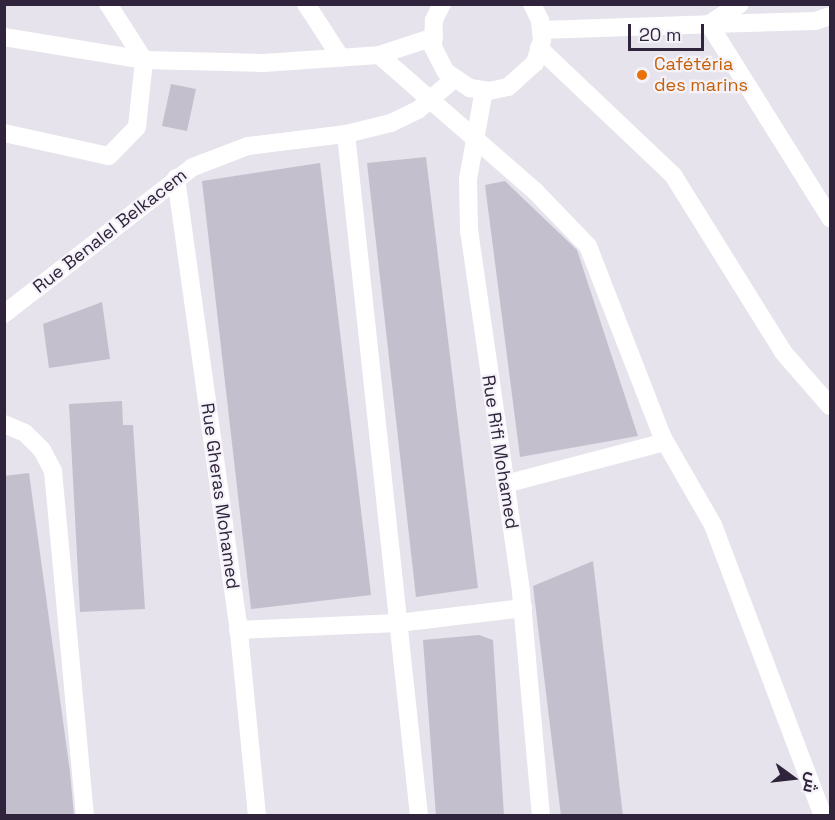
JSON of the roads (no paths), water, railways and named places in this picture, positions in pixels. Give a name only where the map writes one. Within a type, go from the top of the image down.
[{"type":"street","points":[[4,133],[109,156],[137,127],[144,60],[108,4]]},
{"type":"street","points":[[306,4],[341,58]]},
{"type":"street","points":[[442,4],[434,21],[433,46],[446,72],[454,79],[470,88],[484,90],[508,87],[522,78],[535,63],[540,39],[532,4]]},
{"type":"street","points":[[709,24],[740,4]]},
{"type":"street","points":[[540,39],[709,24],[815,21],[831,16]]},
{"type":"street","points":[[709,24],[831,218]]},
{"type":"street","points":[[4,37],[144,60],[263,63],[379,55],[434,37]]},
{"type":"street","points":[[540,39],[673,175],[783,352],[831,406]]},
{"type":"street","points":[[379,55],[535,191],[588,246],[665,442],[713,525],[823,816]]},
{"type":"street","name":"Rue Benalel Belkacem","points":[[4,314],[176,178],[210,158],[248,146],[345,134],[399,120],[431,99],[454,79]]},
{"type":"street","name":"Rue Rifi Mohamed","points":[[484,90],[468,179],[469,230],[522,608],[541,816]]},
{"type":"street","points":[[345,134],[419,816]]},
{"type":"street","name":"Rue Gheras Mohamed","points":[[176,178],[238,630],[257,816]]},
{"type":"street","points":[[4,424],[25,433],[42,450],[53,471],[85,816]]},
{"type":"street","points":[[505,484],[665,442]]},
{"type":"street","points":[[238,630],[398,623],[522,608]]},
{"type":"place","name":"Cafétéria des marins","points":[[642,75]]}]
